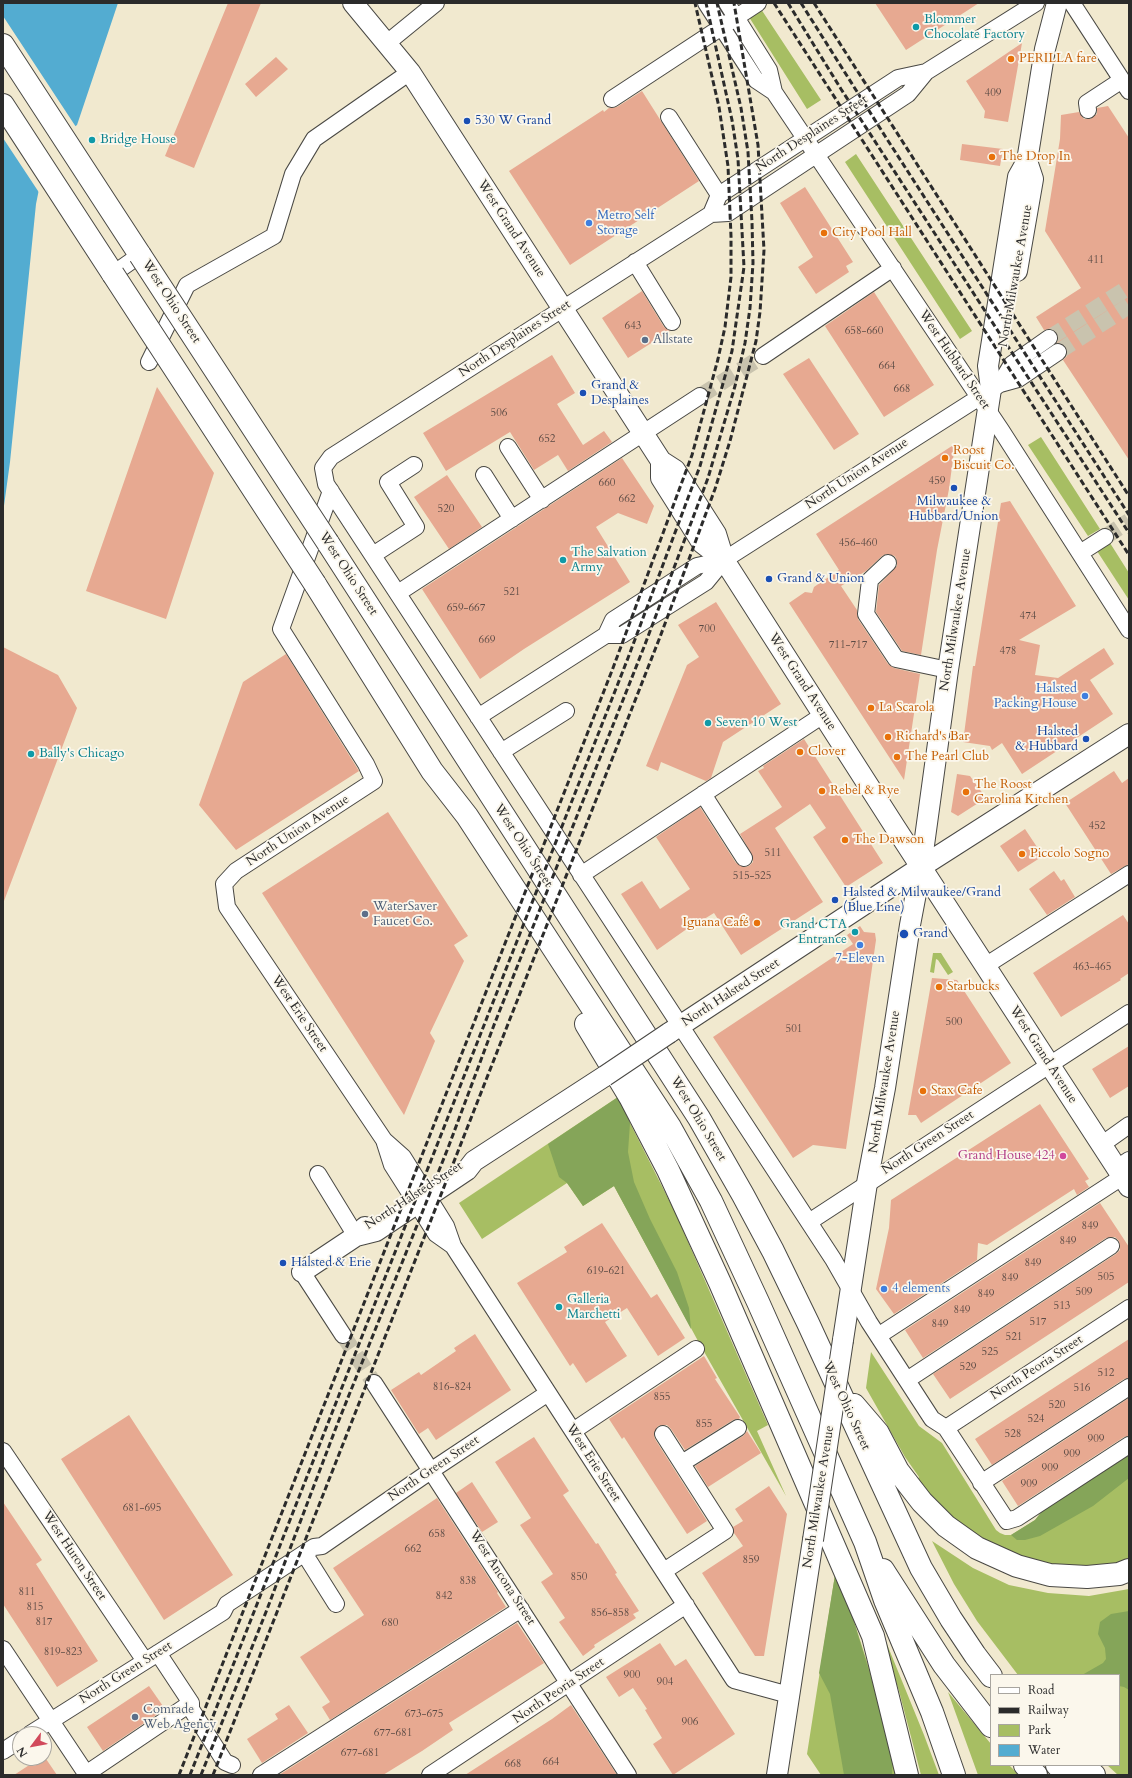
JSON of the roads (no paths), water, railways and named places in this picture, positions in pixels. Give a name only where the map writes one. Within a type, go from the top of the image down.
[{"type":"highway","name":"West Ohio Street","points":[[3,45],[328,543],[699,1118],[744,1195],[773,1251],[921,1568],[951,1619],[990,1675]]},
{"type":"highway","points":[[3,105],[315,584],[432,771],[467,816],[670,1127],[714,1208],[758,1302],[865,1542],[885,1600],[932,1712],[954,1775]]},
{"type":"highway","points":[[432,771],[456,824],[572,1002],[630,1097],[668,1170],[720,1283],[873,1636],[908,1775]]},
{"type":"highway","points":[[834,1381],[878,1433],[898,1471],[922,1502],[946,1526],[978,1548],[1017,1566],[1050,1575],[1087,1577],[1119,1574],[1129,1570]]},
{"type":"highway","points":[[865,1542],[944,1665],[990,1725]]},
{"type":"highway","points":[[1026,1766],[1036,1775]]},
{"type":"highway","points":[[1059,1766],[1067,1775]]},
{"type":"highway","points":[[1083,1766],[1094,1775]]},
{"type":"main road","name":"West Grand Avenue","points":[[353,3],[410,72],[643,434],[661,461],[675,470],[716,534],[724,560],[985,966],[1102,1145],[1124,1173]]},
{"type":"main road","name":"North Milwaukee Avenue","points":[[777,1775],[850,1289],[910,924],[921,867],[948,670],[989,395],[988,366],[1016,185],[1018,177],[1028,161],[1045,49],[1057,3]]},
{"type":"main road","name":"North Halsted Street","points":[[302,1272],[356,1236],[370,1223],[420,1196],[463,1162],[474,1161],[921,867],[1129,734]]},
{"type":"street","points":[[386,43],[436,3]]},
{"type":"street","name":"West Hubbard Street","points":[[706,3],[756,80],[774,92],[893,268],[989,395],[1080,553],[1129,630]]},
{"type":"street","name":"West Hubbard Street","points":[[727,3],[769,70],[774,92]]},
{"type":"street","points":[[612,99],[758,3]]},
{"type":"street","name":"North Desplaines Street","points":[[331,490],[326,484],[322,468],[331,457],[710,214],[728,213],[908,94],[926,72],[1036,3]]},
{"type":"street","points":[[1072,3],[1125,85],[1087,103],[1088,110]]},
{"type":"street","points":[[149,362],[187,285],[274,236],[293,174],[314,139],[410,72]]},
{"type":"street","name":"North Desplaines Street","points":[[718,195],[898,78],[926,72]]},
{"type":"street","points":[[669,117],[718,195],[710,214]]},
{"type":"street","points":[[113,274],[140,255]]},
{"type":"street","points":[[635,262],[672,322]]},
{"type":"street","points":[[763,356],[893,268]]},
{"type":"street","name":"North Union Avenue","points":[[989,395],[1012,364],[1050,338]]},
{"type":"street","name":"North Union Avenue","points":[[478,717],[606,635],[613,620],[697,566],[724,560],[989,395],[1018,379],[1058,352]]},
{"type":"street","points":[[398,593],[700,396]]},
{"type":"street","points":[[508,447],[542,500]]},
{"type":"street","points":[[373,555],[416,527],[388,482],[414,465]]},
{"type":"street","points":[[484,475],[512,519]]},
{"type":"street","points":[[331,490],[581,874],[674,1030],[808,1222],[878,1336],[932,1419],[946,1428],[1007,1521],[1017,1518],[1129,1445]]},
{"type":"street","name":"North Union Avenue","points":[[224,884],[239,869],[374,780],[366,764],[281,629],[331,490]]},
{"type":"street","points":[[1080,553],[1105,536]]},
{"type":"street","points":[[888,563],[870,580],[866,614],[896,659],[948,670]]},
{"type":"street","points":[[501,752],[566,711]]},
{"type":"street","points":[[581,874],[824,715]]},
{"type":"street","points":[[703,794],[744,858]]},
{"type":"street","points":[[985,966],[1129,874]]},
{"type":"street","name":"West Erie Street","points":[[224,884],[228,906],[384,1140],[403,1157],[420,1196],[446,1226],[453,1246],[734,1680],[788,1695]]},
{"type":"street","name":"North Green Street","points":[[808,1222],[1129,1013]]},
{"type":"street","points":[[1102,1145],[1129,1125]]},
{"type":"street","points":[[878,1336],[1124,1173]]},
{"type":"street","points":[[318,1174],[356,1236]]},
{"type":"street","points":[[907,1380],[1111,1246]]},
{"type":"street","points":[[302,1272],[339,1329]]},
{"type":"street","name":"North Peoria Street","points":[[946,1428],[1129,1308]]},
{"type":"street","points":[[573,1431],[696,1349]]},
{"type":"street","name":"West Ancona Street","points":[[374,1383],[432,1470],[628,1775]]},
{"type":"street","points":[[981,1483],[1129,1386]]},
{"type":"street","name":"North Green Street","points":[[43,1726],[223,1612],[227,1604],[314,1547],[322,1546],[432,1470],[548,1393]]},
{"type":"street","points":[[682,1463],[738,1428]]},
{"type":"street","points":[[663,1434],[725,1531],[664,1571]]},
{"type":"street","name":"West Huron Street","points":[[3,1451],[152,1657],[191,1703],[191,1709],[216,1749],[225,1762],[235,1770]]},
{"type":"street","name":"North Green Street","points":[[223,1612],[232,1612],[309,1561],[318,1554],[322,1546]]},
{"type":"street","points":[[309,1561],[336,1604]]},
{"type":"street","name":"North Peoria Street","points":[[430,1775],[686,1606]]},
{"type":"street","points":[[261,1775],[521,1609]]},
{"type":"street","points":[[3,1649],[87,1774],[191,1703]]},
{"type":"street","points":[[3,1751],[12,1745]]},
{"type":"water","points":[[3,3],[118,3],[77,125],[48,145],[36,204],[10,462],[3,513]]},
{"type":"tunnel","points":[[1049,338],[1129,287]]},
{"type":"tunnel","points":[[1058,352],[1129,306]]},
{"type":"tunnel","points":[[700,396],[763,356]]},
{"type":"tunnel","points":[[1105,537],[1129,521]]},
{"type":"tunnel","points":[[343,1335],[374,1383]]},
{"type":"railway","points":[[179,1775],[613,668],[692,455],[718,359],[725,327],[731,277],[728,166],[719,107],[695,3]]},
{"type":"railway","points":[[190,1775],[628,658],[700,466],[732,351],[744,267],[738,159],[732,120],[706,3]]},
{"type":"railway","points":[[201,1775],[266,1612],[337,1425],[448,1148],[494,1025],[644,647],[708,478],[735,386],[745,343],[750,308],[753,263],[752,222],[748,152],[741,108],[717,3]]},
{"type":"railway","points":[[213,1775],[660,637],[715,489],[730,441],[756,341],[760,312],[764,250],[758,145],[734,3]]},
{"type":"railway","points":[[774,3],[1129,555]]},
{"type":"railway","points":[[788,3],[841,89],[1129,533]]},
{"type":"railway","points":[[801,3],[1129,515]]},
{"type":"railway","points":[[814,3],[1129,496]]},
{"type":"place","name":"Blommer Chocolate Factory","points":[[916,27]]},
{"type":"place","name":"PERILLA fare","points":[[1011,59]]},
{"type":"place","name":"530 W Grand","points":[[467,121]]},
{"type":"place","name":"Bridge House","points":[[92,140]]},
{"type":"place","name":"The Drop In","points":[[992,157]]},
{"type":"place","name":"Metro Self Storage","points":[[589,223]]},
{"type":"place","name":"City Pool Hall","points":[[824,233]]},
{"type":"place","name":"Allstate","points":[[645,340]]},
{"type":"place","name":"Grand & Desplaines","points":[[583,393]]},
{"type":"place","name":"Roost Biscuit Co.","points":[[945,458]]},
{"type":"place","name":"Milwaukee & Hubbard/Union","points":[[954,488]]},
{"type":"place","name":"The Salvation Army","points":[[563,560]]},
{"type":"place","name":"Grand & Union","points":[[769,579]]},
{"type":"place","name":"Halsted Packing House","points":[[1085,696]]},
{"type":"place","name":"La Scarola","points":[[871,708]]},
{"type":"place","name":"Seven 10 West","points":[[708,723]]},
{"type":"place","name":"Richard's Bar","points":[[888,737]]},
{"type":"place","name":"Halsted & Hubbard","points":[[1086,739]]},
{"type":"place","name":"Clover","points":[[800,752]]},
{"type":"place","name":"Bally's Chicago","points":[[31,754]]},
{"type":"place","name":"The Pearl Club","points":[[897,757]]},
{"type":"place","name":"Rebel & Rye","points":[[822,791]]},
{"type":"place","name":"The Roost Carolina Kitchen","points":[[966,792]]},
{"type":"place","name":"The Dawson","points":[[845,840]]},
{"type":"place","name":"Piccolo Sogno","points":[[1022,854]]},
{"type":"place","name":"Halsted & Milwaukee/Grand (Blue Line)","points":[[835,900]]},
{"type":"place","name":"WaterSaver Faucet Co.","points":[[365,914]]},
{"type":"place","name":"Iguana Café","points":[[757,923]]},
{"type":"place","name":"Grand CTA Entrance","points":[[855,932]]},
{"type":"place","name":"Grand","points":[[904,934]]},
{"type":"place","name":"7-Eleven","points":[[860,945]]},
{"type":"place","name":"Starbucks","points":[[939,987]]},
{"type":"place","name":"Stax Cafe","points":[[923,1091]]},
{"type":"place","name":"Grand House 424","points":[[1063,1156]]},
{"type":"place","name":"Halsted & Erie","points":[[283,1263]]},
{"type":"place","name":"4 elements","points":[[884,1289]]},
{"type":"place","name":"Galleria Marchetti","points":[[559,1307]]},
{"type":"place","name":"Comrade Web Agency","points":[[135,1717]]}]
